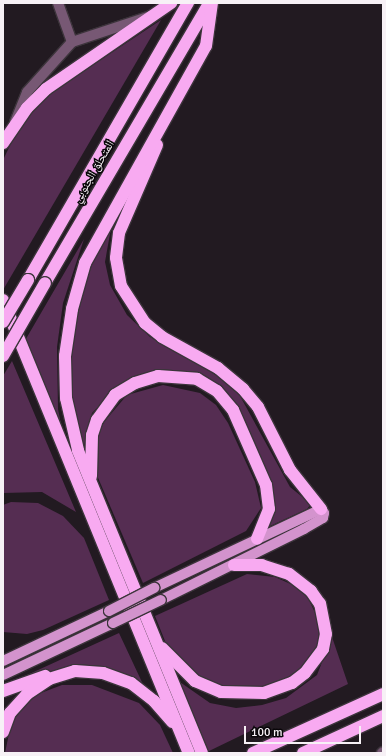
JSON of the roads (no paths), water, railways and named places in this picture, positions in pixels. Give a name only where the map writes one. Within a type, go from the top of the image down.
[{"type":"highway","points":[[3,142],[15,122],[62,76],[171,3]]},
{"type":"highway","name":"المتحلق الجنوبي","points":[[3,322],[188,3]]},
{"type":"highway","points":[[202,753],[91,483],[73,433],[66,398],[65,356],[72,309],[95,241],[206,46],[208,4]]},
{"type":"highway","name":"المتحلق الجنوبي","points":[[3,356],[208,4]]},
{"type":"highway","points":[[165,120],[119,234],[116,258],[121,286],[131,305],[156,332],[218,368],[243,388],[258,408],[290,470],[321,509]]},
{"type":"highway","points":[[3,300],[189,753]]},
{"type":"highway","points":[[91,483],[92,435],[100,414],[115,396],[135,383],[154,377],[196,380],[217,391],[233,410],[266,485],[269,509],[257,539]]},
{"type":"highway","points":[[158,643],[195,681],[221,692],[264,693],[292,683],[305,673],[323,649],[326,634],[320,604],[311,591],[288,574],[262,565],[234,565]]},
{"type":"highway","points":[[3,691],[36,678],[89,671],[131,683],[154,700],[182,736]]},
{"type":"highway","points":[[3,732],[10,713],[27,694],[61,674]]},
{"type":"highway","points":[[253,753],[383,694]]},
{"type":"highway","points":[[303,753],[383,716]]},
{"type":"main road","points":[[3,660],[109,611],[154,588],[321,509],[324,516],[320,520],[234,565],[3,675]]},
{"type":"street","points":[[58,3],[72,42]]},
{"type":"street","points":[[15,122],[24,97],[72,42],[153,16]]}]
